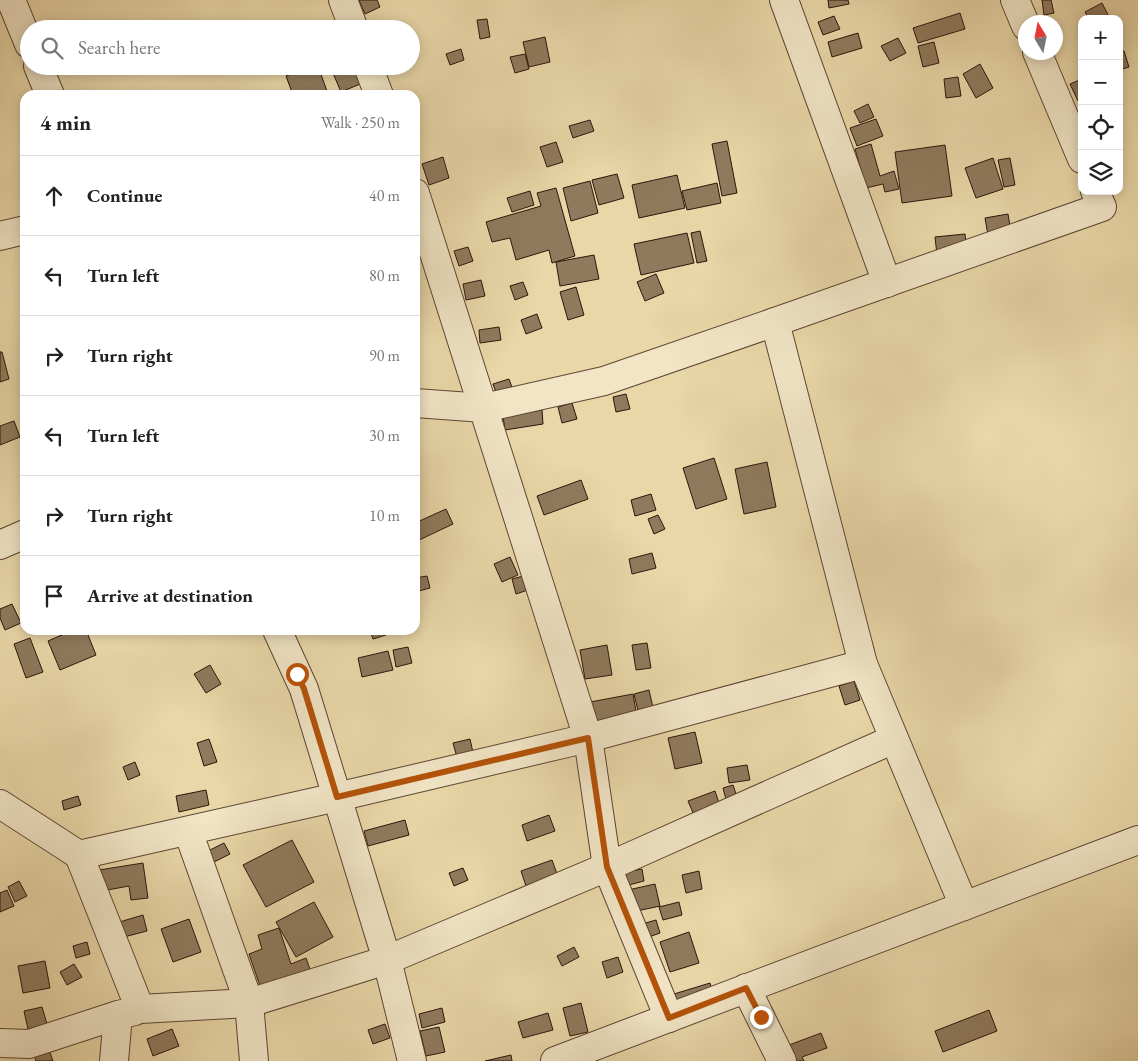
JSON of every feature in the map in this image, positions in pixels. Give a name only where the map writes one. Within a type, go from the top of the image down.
[{"type":"street","points":[[11,0],[20,22]]},
{"type":"street","points":[[343,0],[351,20]]},
{"type":"street","points":[[784,0],[886,283]]},
{"type":"street","points":[[1015,0],[1021,15]]},
{"type":"street","points":[[1040,60],[1078,150]]},
{"type":"street","points":[[42,75],[48,90]]},
{"type":"street","points":[[371,75],[377,90]]},
{"type":"street","points":[[420,403],[484,408],[604,381],[1102,207],[1098,195]]},
{"type":"street","points":[[420,209],[588,738],[607,867],[669,1018]]},
{"type":"street","points":[[0,236],[20,231]]},
{"type":"street","points":[[775,322],[863,664],[964,906]]},
{"type":"street","points":[[0,545],[20,536]]},
{"type":"street","points":[[279,635],[304,689],[387,960],[412,1061]]},
{"type":"street","points":[[79,855],[588,738],[863,664]]},
{"type":"street","points":[[0,1043],[29,1044],[130,1012],[249,1003],[387,960],[607,867],[894,739]]},
{"type":"street","points":[[0,804],[79,855],[130,1012],[114,1061]]},
{"type":"street","points":[[188,831],[249,1003],[254,1061]]},
{"type":"street","points":[[555,1061],[1138,840]]},
{"type":"street","points":[[746,988],[782,1061]]},
{"type":"building","points":[[359,0],[377,0],[380,7],[365,14]]},
{"type":"building","points":[[828,0],[848,0],[849,4],[829,8]]},
{"type":"building","points":[[1042,0],[1051,0],[1054,13],[1044,15]]},
{"type":"building","points":[[1102,3],[1108,15],[1087,15],[1085,12]]},
{"type":"building","points":[[960,13],[965,29],[918,43],[913,28]]},
{"type":"building","points":[[834,16],[840,29],[823,35],[818,22]]},
{"type":"building","points":[[487,19],[490,37],[480,39],[477,20]]},
{"type":"building","points":[[858,33],[862,48],[832,57],[828,42]]},
{"type":"building","points":[[545,37],[550,62],[529,67],[523,42]]},
{"type":"building","points":[[898,38],[906,53],[890,61],[881,46]]},
{"type":"building","points":[[934,42],[939,63],[923,67],[918,46]]},
{"type":"building","points":[[461,49],[464,60],[450,65],[446,54]]},
{"type":"building","points":[[1123,51],[1129,67],[1123,69],[1123,60]]},
{"type":"building","points":[[525,54],[529,69],[515,73],[510,57]]},
{"type":"building","points":[[980,64],[993,88],[976,98],[963,74]]},
{"type":"building","points":[[321,75],[327,90],[291,90],[286,76]]},
{"type":"building","points":[[334,75],[362,75],[365,82],[346,90],[340,90]]},
{"type":"building","points":[[958,77],[961,96],[946,98],[944,79]]},
{"type":"building","points":[[1078,81],[1078,101],[1070,84]]},
{"type":"building","points":[[868,104],[874,117],[860,123],[854,111]]},
{"type":"building","points":[[876,119],[883,136],[857,146],[850,128]]},
{"type":"building","points":[[590,120],[594,131],[573,138],[569,126]]},
{"type":"building","points":[[727,141],[737,193],[722,196],[712,144]]},
{"type":"building","points":[[556,142],[563,162],[547,167],[540,147]]},
{"type":"building","points":[[871,144],[880,176],[894,171],[899,189],[885,192],[883,184],[866,188],[855,149]]},
{"type":"building","points":[[945,145],[952,196],[902,203],[895,152]]},
{"type":"building","points":[[443,157],[449,178],[429,185],[422,164]]},
{"type":"building","points":[[993,158],[1003,189],[976,198],[965,168]]},
{"type":"building","points":[[1010,158],[1015,185],[1004,187],[998,160]]},
{"type":"building","points":[[617,174],[624,198],[599,205],[592,180]]},
{"type":"building","points":[[677,175],[685,208],[639,218],[632,185]]},
{"type":"building","points":[[590,181],[598,213],[571,221],[563,188]]},
{"type":"building","points":[[717,183],[721,203],[687,210],[682,191]]},
{"type":"building","points":[[556,188],[575,256],[552,263],[549,250],[516,260],[510,238],[492,242],[486,222],[541,206],[537,193]]},
{"type":"building","points":[[530,191],[534,205],[512,212],[507,198]]},
{"type":"building","points":[[1008,214],[1012,238],[989,241],[985,218]]},
{"type":"building","points":[[700,231],[707,261],[697,263],[691,233]]},
{"type":"building","points":[[687,233],[694,263],[641,275],[634,244]]},
{"type":"building","points":[[965,234],[967,252],[937,255],[935,237]]},
{"type":"building","points":[[468,247],[473,261],[459,266],[454,251]]},
{"type":"building","points":[[594,255],[599,279],[560,286],[556,262]]},
{"type":"building","points":[[656,274],[664,293],[645,301],[637,282]]},
{"type":"building","points":[[481,280],[485,296],[466,300],[463,284]]},
{"type":"building","points":[[523,282],[528,295],[515,300],[510,286]]},
{"type":"building","points":[[576,287],[584,315],[568,320],[560,292]]},
{"type":"building","points":[[537,314],[542,328],[526,334],[521,320]]},
{"type":"building","points":[[499,327],[501,340],[480,343],[479,330]]},
{"type":"building","points":[[0,352],[2,352],[9,379],[0,382]]},
{"type":"building","points":[[509,379],[514,393],[498,398],[493,384]]},
{"type":"building","points":[[626,394],[630,409],[616,412],[613,397]]},
{"type":"building","points":[[572,403],[577,419],[562,423],[558,407]]},
{"type":"building","points":[[542,410],[543,424],[505,430],[503,416]]},
{"type":"building","points":[[14,421],[20,437],[0,445],[0,426]]},
{"type":"building","points":[[714,458],[727,499],[696,509],[683,468]]},
{"type":"building","points":[[767,462],[776,507],[744,514],[735,469]]},
{"type":"building","points":[[581,480],[588,499],[544,515],[537,496]]},
{"type":"building","points":[[651,494],[656,510],[635,516],[631,500]]},
{"type":"building","points":[[446,509],[453,524],[420,540],[420,521]]},
{"type":"building","points":[[658,515],[665,529],[654,534],[648,519]]},
{"type":"building","points":[[652,553],[656,568],[632,574],[629,559]]},
{"type":"building","points":[[510,557],[518,575],[502,582],[494,564]]},
{"type":"building","points":[[527,575],[531,589],[516,594],[512,579]]},
{"type":"building","points":[[427,576],[430,588],[420,591],[420,577]]},
{"type":"building","points":[[12,604],[20,623],[5,630],[0,618],[0,609]]},
{"type":"building","points":[[62,635],[88,635],[96,655],[60,670],[48,641]]},
{"type":"building","points":[[372,635],[386,635],[373,639]]},
{"type":"building","points":[[30,638],[43,672],[26,678],[14,644]]},
{"type":"building","points":[[647,643],[651,668],[636,670],[632,645]]},
{"type":"building","points":[[607,645],[612,675],[585,679],[580,650]]},
{"type":"building","points":[[408,647],[412,663],[396,667],[393,650]]},
{"type":"building","points":[[388,651],[393,670],[362,677],[358,658]]},
{"type":"building","points":[[210,665],[221,684],[206,693],[194,674]]},
{"type":"building","points":[[854,681],[860,700],[845,705],[839,686]]},
{"type":"building","points":[[649,690],[654,712],[639,715],[634,694]]},
{"type":"building","points":[[633,694],[637,717],[595,725],[590,702]]},
{"type":"building","points":[[695,732],[702,763],[675,769],[668,738]]},
{"type":"building","points":[[209,739],[217,762],[204,766],[197,743]]},
{"type":"building","points":[[470,739],[474,757],[458,761],[453,743]]},
{"type":"building","points":[[135,762],[140,775],[128,780],[123,767]]},
{"type":"building","points":[[747,765],[750,780],[729,783],[727,768]]},
{"type":"building","points":[[733,785],[738,800],[727,803],[723,788]]},
{"type":"building","points":[[206,790],[209,805],[179,812],[176,796]]},
{"type":"building","points":[[715,791],[720,806],[694,815],[688,801]]},
{"type":"building","points":[[78,796],[81,805],[64,810],[62,801]]},
{"type":"building","points":[[549,815],[555,831],[527,841],[522,825]]},
{"type":"building","points":[[405,820],[409,835],[368,846],[364,831]]},
{"type":"building","points":[[292,840],[314,882],[266,907],[243,865]]},
{"type":"building","points":[[224,843],[230,854],[212,863],[206,852]]},
{"type":"building","points":[[552,860],[557,874],[526,886],[521,871]]},
{"type":"building","points":[[143,863],[148,898],[131,900],[129,886],[102,891],[99,870]]},
{"type":"building","points":[[463,868],[468,880],[454,886],[449,873]]},
{"type":"building","points":[[642,869],[644,881],[625,886],[622,873]]},
{"type":"building","points":[[699,871],[702,889],[686,893],[682,875]]},
{"type":"building","points":[[19,881],[27,896],[15,902],[8,887]]},
{"type":"building","points":[[655,884],[660,906],[632,912],[628,890]]},
{"type":"building","points":[[7,890],[14,906],[0,912],[0,893]]},
{"type":"building","points":[[314,902],[333,937],[296,957],[276,922]]},
{"type":"building","points":[[679,902],[682,915],[663,920],[659,907]]},
{"type":"building","points":[[143,915],[147,931],[120,938],[116,923]]},
{"type":"building","points":[[189,919],[201,952],[173,962],[161,929]]},
{"type":"building","points":[[656,920],[660,933],[646,938],[642,924]]},
{"type":"building","points":[[279,928],[291,964],[306,958],[311,972],[261,989],[249,954],[262,949],[258,935]]},
{"type":"building","points":[[689,932],[699,963],[670,972],[660,942]]},
{"type":"building","points":[[87,942],[90,954],[76,958],[73,946]]},
{"type":"building","points":[[574,947],[579,957],[562,966],[557,956]]},
{"type":"building","points":[[618,957],[623,972],[607,978],[602,962]]},
{"type":"building","points":[[45,961],[50,988],[23,993],[18,966]]},
{"type":"building","points":[[74,964],[82,977],[67,985],[60,972]]},
{"type":"building","points":[[710,983],[715,1000],[679,1010],[674,994]]},
{"type":"building","points":[[581,1003],[588,1032],[570,1036],[563,1008]]},
{"type":"building","points":[[42,1007],[47,1024],[28,1029],[24,1011]]},
{"type":"building","points":[[442,1008],[445,1022],[422,1028],[419,1014]]},
{"type":"building","points":[[989,1010],[997,1031],[943,1052],[935,1031]]},
{"type":"building","points":[[548,1013],[553,1030],[523,1038],[518,1022]]},
{"type":"building","points":[[385,1024],[390,1038],[373,1044],[368,1030]]},
{"type":"building","points":[[439,1027],[445,1052],[426,1056],[420,1031]]},
{"type":"building","points":[[172,1029],[179,1046],[153,1056],[147,1039]]},
{"type":"building","points":[[821,1033],[827,1048],[802,1057],[804,1061],[786,1061],[781,1048]]},
{"type":"building","points":[[48,1047],[53,1061],[36,1061],[33,1052]]},
{"type":"building","points":[[511,1055],[512,1061],[485,1061]]},
{"type":"route","points":[[297,674],[304,689],[337,797],[588,738],[607,867],[669,1018],[746,988],[761,1017]]}]
